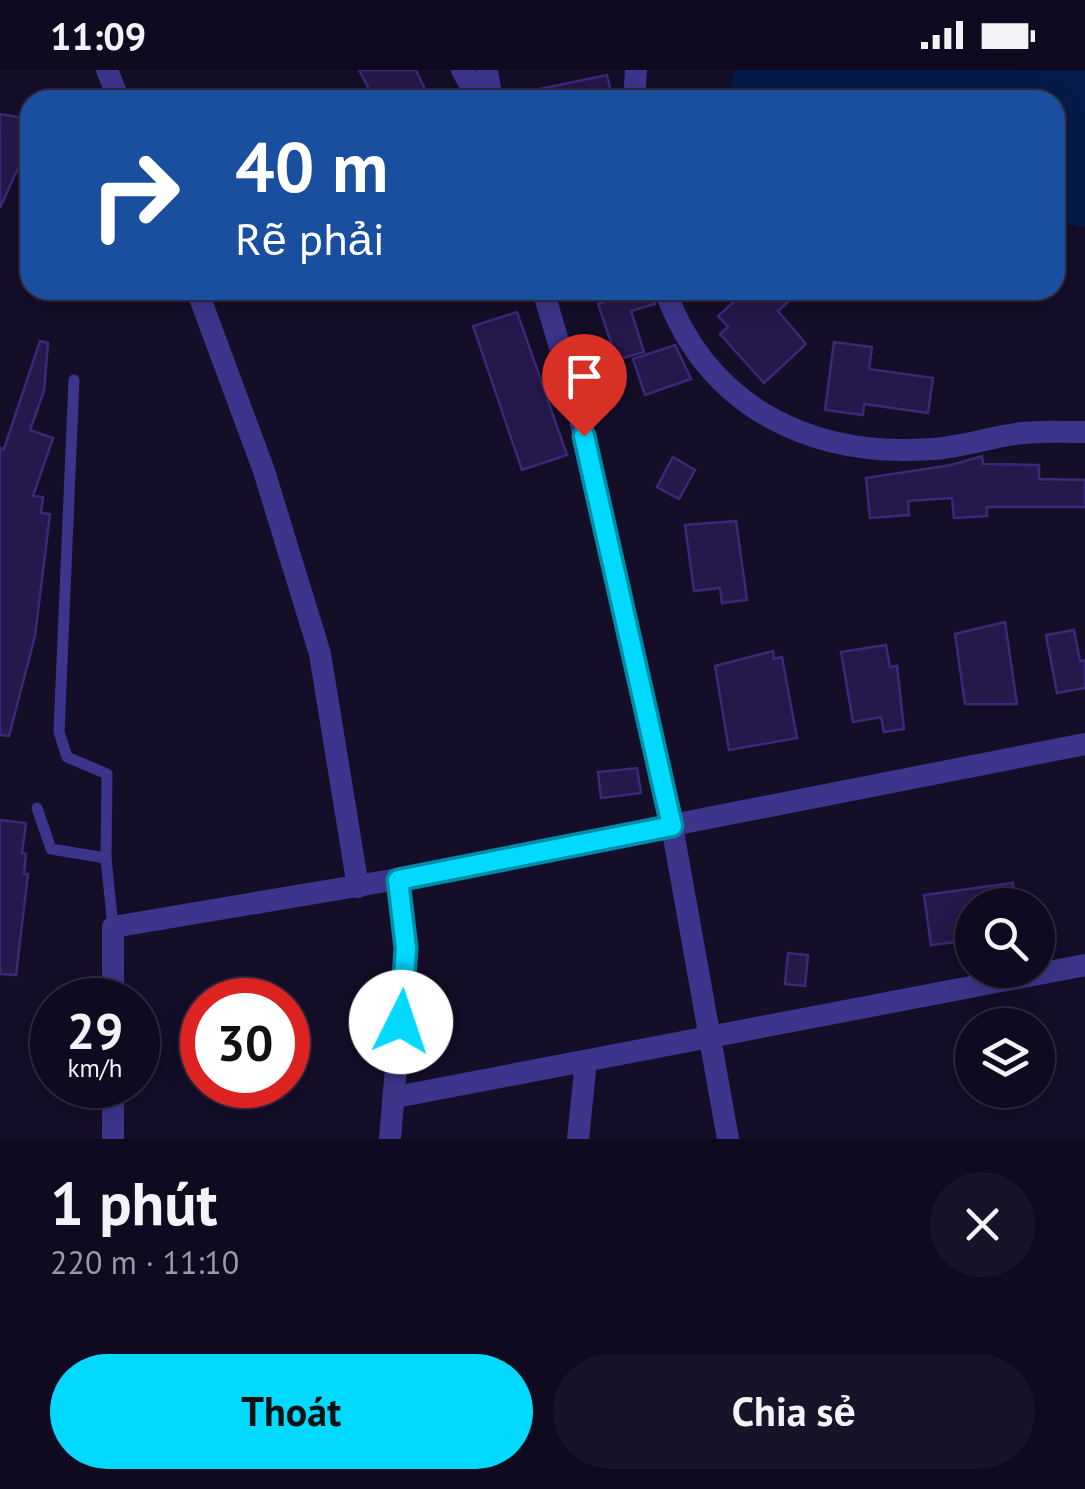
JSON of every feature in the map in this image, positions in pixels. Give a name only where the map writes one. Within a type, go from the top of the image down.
[{"type":"street","points":[[201,300],[264,471],[320,654],[358,886]]},
{"type":"street","points":[[546,300],[575,398],[672,826],[728,1139]]},
{"type":"street","points":[[669,300],[680,331],[717,378],[778,425],[844,446],[932,449],[1023,433],[1085,432]]},
{"type":"street","points":[[113,978],[114,927],[398,880],[1085,744]]},
{"type":"street","points":[[390,1139],[406,948],[398,880]]},
{"type":"street","points":[[396,1097],[1085,965]]},
{"type":"street","points":[[578,1139],[586,1060]]},
{"type":"street","points":[[113,1108],[113,1139]]},
{"type":"lane","points":[[74,380],[59,732],[68,757],[107,774],[106,858],[114,927]]},
{"type":"lane","points":[[36,808],[51,850],[106,858]]},
{"type":"water","points":[[735,70],[1085,70],[1085,227],[1065,224],[1065,90],[730,90]]},
{"type":"building","points":[[359,70],[416,70],[425,90],[370,90]]},
{"type":"building","points":[[607,75],[611,90],[535,90]]},
{"type":"building","points":[[0,114],[20,117],[20,171],[17,170],[0,208]]},
{"type":"building","points":[[609,300],[654,300],[655,304],[631,311],[644,352],[617,360],[598,304]]},
{"type":"building","points":[[736,300],[790,300],[778,311],[806,344],[764,383],[720,334],[728,327],[718,316]]},
{"type":"building","points":[[517,312],[567,455],[522,470],[473,326]]},
{"type":"building","points":[[40,341],[48,343],[44,391],[30,430],[53,438],[33,496],[43,497],[41,513],[50,514],[35,636],[9,736],[0,735],[0,448],[4,449]]},
{"type":"building","points":[[834,342],[872,347],[869,369],[933,378],[928,413],[864,404],[863,415],[825,410]]},
{"type":"building","points":[[675,345],[691,379],[645,395],[633,359]]},
{"type":"building","points":[[982,456],[983,464],[1039,465],[1039,479],[1085,480],[1085,507],[987,507],[987,516],[954,518],[952,498],[908,501],[909,515],[870,518],[866,478],[951,465]]},
{"type":"building","points":[[673,457],[695,470],[679,499],[657,487]]},
{"type":"building","points":[[736,521],[747,600],[722,603],[720,588],[694,591],[685,525]]},
{"type":"building","points":[[1005,622],[1017,704],[965,704],[955,634]]},
{"type":"building","points":[[1074,630],[1080,661],[1085,660],[1085,688],[1057,693],[1046,635]]},
{"type":"building","points":[[886,645],[890,667],[897,666],[904,729],[884,732],[881,717],[853,722],[841,652]]},
{"type":"building","points":[[773,651],[774,659],[782,657],[797,738],[729,750],[715,666]]},
{"type":"building","points":[[637,768],[641,793],[601,798],[598,772]]},
{"type":"building","points":[[0,820],[26,823],[22,853],[26,854],[24,874],[28,874],[16,975],[0,974]]},
{"type":"building","points":[[1013,883],[1014,888],[976,888]]},
{"type":"building","points":[[955,891],[955,942],[931,945],[924,895]]},
{"type":"building","points":[[788,953],[808,955],[805,986],[785,984]]},
{"type":"route","points":[[401,1022],[406,948],[398,880],[672,826],[584,436]]}]
